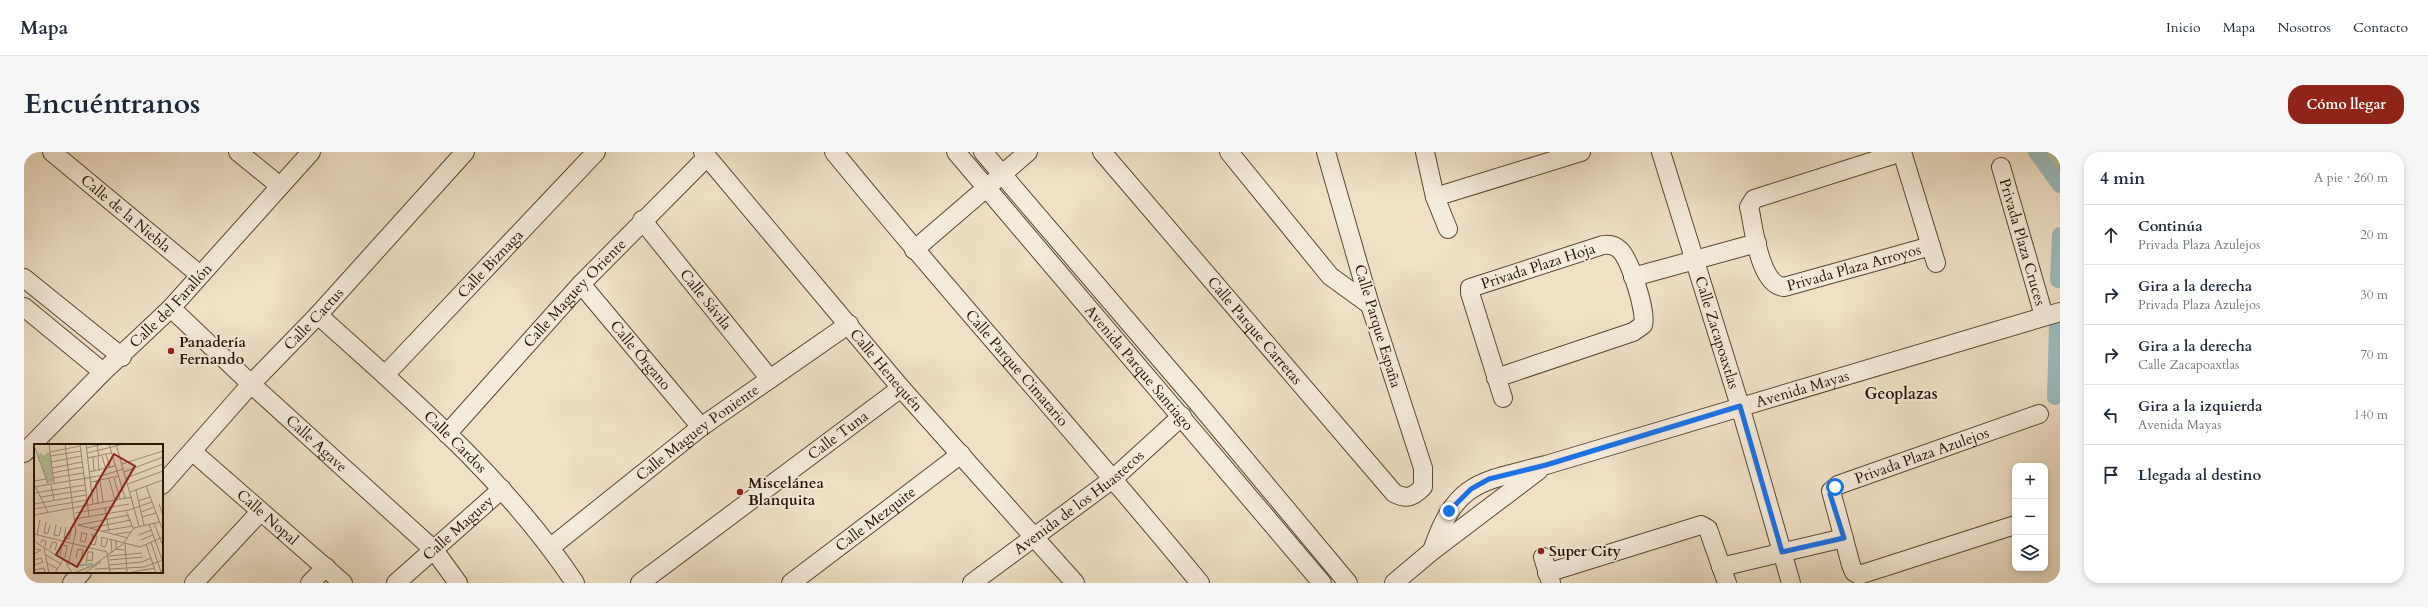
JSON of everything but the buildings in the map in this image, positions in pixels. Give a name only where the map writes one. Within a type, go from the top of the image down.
[{"type":"street","name":"Calle de la Niebla","points":[[52,152],[200,275]]},
{"type":"street","points":[[238,152],[280,186]]},
{"type":"street","name":"Calle del Farallón","points":[[24,453],[103,372],[122,357],[171,308],[311,152]]},
{"type":"street","name":"Calle Cactus","points":[[163,484],[193,452],[251,384],[318,315],[465,152]]},
{"type":"street","name":"Calle Biznaga","points":[[385,375],[596,152]]},
{"type":"street","name":"Calle Parque Cimatario","points":[[834,152],[914,250],[1114,478],[1200,583]]},
{"type":"street","name":"Avenida Parque Santiago","points":[[956,152],[1182,416],[1322,583]]},
{"type":"street","name":"Avenida Parque Santiago","points":[[983,152],[1197,402],[1348,583]]},
{"type":"street","points":[[914,250],[1028,152]]},
{"type":"street","name":"Calle Parque Carretas","points":[[1102,152],[1394,493],[1403,498],[1414,496]]},
{"type":"street","points":[[1228,152],[1330,276],[1370,305]]},
{"type":"street","name":"Calle Parque España","points":[[1326,152],[1370,305],[1424,468],[1423,487],[1414,496]]},
{"type":"street","points":[[1425,152],[1435,197],[1448,229]]},
{"type":"street","points":[[1435,197],[1581,152]]},
{"type":"street","name":"Calle Zacapoaxtlas","points":[[1662,152],[1740,406],[1791,583]]},
{"type":"street","name":"Privada Plaza Arroyos","points":[[1931,246],[1784,287],[1775,285],[1766,276],[1749,206],[1754,199],[1902,152],[1931,246],[1936,263]]},
{"type":"street","name":"Calle Maguey Oriente","points":[[447,434],[581,284],[705,155]]},
{"type":"street","name":"Calle Henequén","points":[[705,155],[849,324],[901,388],[1034,535],[1075,583]]},
{"type":"street","name":"Privada Plaza Cruces","points":[[2001,167],[2052,314]]},
{"type":"street","name":"Calle Sávila","points":[[642,220],[770,379]]},
{"type":"street","points":[[1633,277],[1757,243]]},
{"type":"street","name":"Privada Plaza Hoja","points":[[1496,378],[1638,329],[1643,325],[1644,317],[1633,277],[1622,252],[1608,244],[1470,288],[1496,378],[1503,398]]},
{"type":"street","points":[[24,278],[122,357]]},
{"type":"street","name":"Calle Órgano","points":[[581,284],[701,427]]},
{"type":"street","points":[[24,307],[103,372]]},
{"type":"street","name":"Calle Agave","points":[[171,308],[251,384],[434,550],[458,583]]},
{"type":"street","name":"Avenida Mayas","points":[[1432,551],[1442,523],[1449,511],[1471,489],[1489,479],[1546,465],[2052,314]]},
{"type":"street","name":"Calle Cardos","points":[[318,315],[385,375],[502,489],[551,547],[575,583]]},
{"type":"street","name":"Calle Maguey Poniente","points":[[551,547],[701,427],[849,324]]},
{"type":"street","name":"Calle Tuna","points":[[640,583],[901,388]]},
{"type":"street","name":"Privada Plaza Azulejos","points":[[2012,526],[1859,575],[1852,569],[1830,494],[1835,487],[2039,414]]},
{"type":"street","name":"Avenida de los Huastecos","points":[[972,583],[1034,535],[1114,478],[1182,416]]},
{"type":"street","name":"Calle Nopal","points":[[193,452],[343,583]]},
{"type":"street","name":"Calle Mezquite","points":[[790,583],[961,454]]},
{"type":"street","name":"Avenida Mayas","points":[[1394,583],[1432,551],[1546,465]]},
{"type":"street","name":"Calle Maguey","points":[[396,583],[502,489]]},
{"type":"street","points":[[194,583],[260,512]]},
{"type":"street","points":[[1547,571],[1698,525],[1703,525],[1708,529],[1724,575],[1782,552],[1844,538]]},
{"type":"street","points":[[310,583],[326,567]]},
{"type":"street","points":[[72,583],[81,573]]},
{"type":"green space","points":[[2043,152],[2060,152],[2060,176]]},
{"type":"waterway","points":[[2036,152],[2060,185]]},
{"type":"waterway","points":[[2058,280],[2060,235]]},
{"type":"waterway","points":[[2055,397],[2057,327]]},
{"type":"place","name":"Panadería Fernando","points":[[171,351]]},
{"type":"place","name":"Miscelánea Blanquita","points":[[740,492]]},
{"type":"place","name":"Super City","points":[[1541,551]]},
{"type":"district","name":"Geoplazas","points":[[1901,393]]},
{"type":"route","points":[[1449,511],[1460,498],[1471,489],[1489,479],[1546,465],[1740,406],[1782,552],[1844,538],[1830,494],[1832,488],[1835,487]]}]
